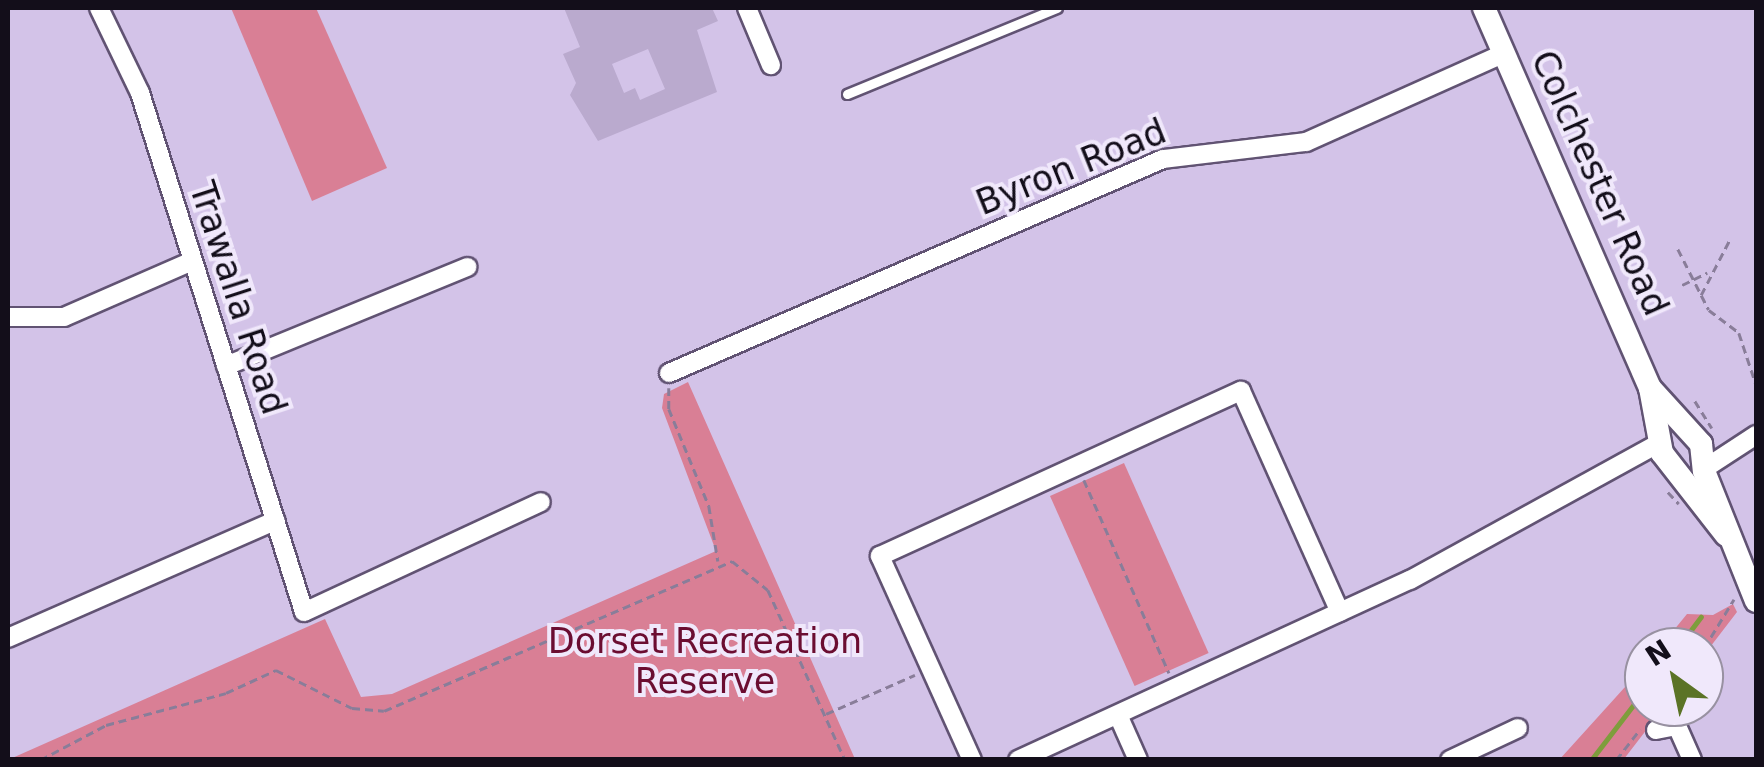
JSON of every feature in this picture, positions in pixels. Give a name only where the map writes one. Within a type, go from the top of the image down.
[{"type":"main road","name":"Colchester Road","points":[[1484,8],[1650,388],[1687,452],[1754,596]]},
{"type":"street","name":"Trawalla Road","points":[[98,8],[140,93],[304,612],[542,502]]},
{"type":"street","points":[[747,8],[770,65]]},
{"type":"street","name":"Byron Road","points":[[669,373],[1163,159],[1306,142],[1505,53]]},
{"type":"street","points":[[8,317],[64,318],[192,261]]},
{"type":"street","points":[[226,366],[468,266]]},
{"type":"street","points":[[972,760],[880,556],[1241,391],[1340,612]]},
{"type":"street","points":[[1018,760],[1340,612],[1628,461],[1750,438]]},
{"type":"street","points":[[8,638],[275,520]]},
{"type":"street","points":[[1118,715],[1138,760]]},
{"type":"street","points":[[1681,727],[1692,760]]},
{"type":"street","points":[[1450,760],[1518,728]]},
{"type":"lane","points":[[847,94],[1057,8]]},
{"type":"path","points":[[1700,296],[1708,273],[1729,241]]},
{"type":"path","points":[[1678,249],[1700,296],[1739,334],[1756,384]]},
{"type":"path","points":[[1682,285],[1708,273]]},
{"type":"path","points":[[669,373],[669,409],[709,506],[718,563]]},
{"type":"path","points":[[1687,452],[1712,422],[1695,401]]},
{"type":"path","points":[[1084,480],[1170,674]]},
{"type":"path","points":[[40,760],[106,725],[226,693],[276,670],[352,708],[384,711],[718,563],[759,576],[845,760]]},
{"type":"path","points":[[1717,627],[1734,599],[1754,596]]},
{"type":"path","points":[[825,715],[930,668]]},
{"type":"path","points":[[1616,760],[1650,727]]},
{"type":"green space","points":[[231,8],[316,8],[387,168],[312,201]]},
{"type":"green space","name":"Dorset Recreation Reserve","points":[[688,382],[855,759],[10,759],[325,619],[361,697],[392,694],[716,551],[662,408],[664,394]]},
{"type":"green space","points":[[1124,463],[1209,653],[1135,686],[1050,496]]},
{"type":"green space","points":[[1733,604],[1737,612],[1724,629],[1676,627],[1687,614],[1713,615]]},
{"type":"green space","points":[[1624,688],[1624,727],[1649,727],[1624,759],[1559,760]]},
{"type":"building","points":[[564,8],[712,8],[718,21],[697,30],[717,92],[598,141],[570,95],[576,83],[563,54],[580,47]],"holes":[[[648,49],[665,89],[640,100],[635,88],[624,93],[612,64]]]},
{"type":"waterway","points":[[1693,627],[1701,617]]},
{"type":"waterway","points":[[1591,760],[1624,717]]}]
